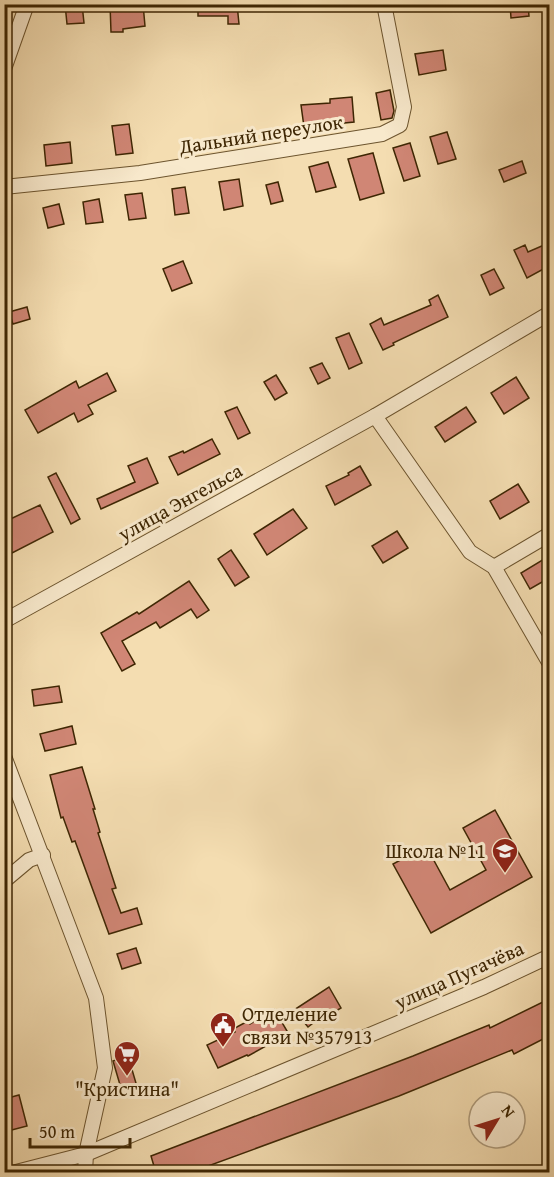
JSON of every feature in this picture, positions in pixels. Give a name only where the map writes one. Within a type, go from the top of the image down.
[{"type":"street","points":[[4,69],[27,4]]},
{"type":"street","name":"Дальний переулок","points":[[4,187],[140,173],[382,134],[400,125],[404,107],[384,4]]},
{"type":"street","name":"улица Энгельса","points":[[4,621],[375,416],[549,314]]},
{"type":"street","points":[[375,416],[470,552],[494,567],[549,664]]},
{"type":"street","points":[[494,567],[549,534]]},
{"type":"street","points":[[4,756],[96,998],[105,1068],[86,1154],[85,1173]]},
{"type":"street","points":[[4,881],[29,860],[43,855]]},
{"type":"street","name":"улица Пугачёва","points":[[16,1173],[86,1154],[484,987],[549,956]]},
{"type":"building","points":[[65,4],[82,4],[84,23],[67,24]]},
{"type":"building","points":[[110,4],[143,4],[145,26],[123,29],[123,32],[111,32]]},
{"type":"building","points":[[198,4],[237,4],[239,24],[228,24],[228,16],[198,16]]},
{"type":"building","points":[[510,4],[528,4],[529,16],[511,18]]},
{"type":"building","points":[[443,50],[446,70],[419,75],[415,54]]},
{"type":"building","points":[[390,90],[394,111],[392,118],[381,120],[376,93]]},
{"type":"building","points":[[352,97],[354,122],[304,127],[301,105],[330,103],[330,99]]},
{"type":"building","points":[[129,124],[133,153],[116,155],[112,126]]},
{"type":"building","points":[[447,132],[456,159],[438,164],[430,137]]},
{"type":"building","points":[[70,142],[72,163],[46,166],[44,145]]},
{"type":"building","points":[[410,143],[420,176],[404,181],[393,148]]},
{"type":"building","points":[[373,153],[384,193],[360,200],[348,159]]},
{"type":"building","points":[[522,161],[526,173],[504,182],[499,170]]},
{"type":"building","points":[[328,162],[336,187],[316,192],[309,167]]},
{"type":"building","points":[[239,179],[243,206],[224,210],[219,182]]},
{"type":"building","points":[[278,182],[283,201],[271,204],[266,185]]},
{"type":"building","points":[[185,187],[189,213],[175,215],[172,189]]},
{"type":"building","points":[[142,193],[146,218],[129,220],[125,195]]},
{"type":"building","points":[[99,199],[103,222],[86,224],[83,202]]},
{"type":"building","points":[[59,204],[64,224],[48,228],[43,208]]},
{"type":"building","points":[[525,245],[528,252],[544,245],[549,257],[549,266],[527,278],[514,250]]},
{"type":"building","points":[[183,261],[192,283],[172,291],[163,269]]},
{"type":"building","points":[[494,269],[504,288],[490,295],[481,275]]},
{"type":"building","points":[[438,295],[448,317],[383,350],[370,324],[381,318],[384,325],[431,305],[429,300]]},
{"type":"building","points":[[27,307],[30,319],[13,324],[9,312]]},
{"type":"building","points":[[349,333],[362,363],[349,369],[336,338]]},
{"type":"building","points":[[322,363],[330,378],[318,384],[310,368]]},
{"type":"building","points":[[107,373],[116,391],[88,405],[93,414],[78,422],[74,413],[38,433],[25,410],[76,381],[79,388]]},
{"type":"building","points":[[276,375],[287,393],[275,400],[264,382]]},
{"type":"building","points":[[516,377],[529,398],[504,414],[491,393]]},
{"type":"building","points":[[237,407],[250,433],[238,439],[225,412]]},
{"type":"building","points":[[466,407],[476,422],[445,442],[435,427]]},
{"type":"building","points":[[212,439],[220,454],[178,475],[169,457],[183,451],[184,453]]},
{"type":"building","points":[[147,458],[158,483],[101,509],[97,499],[135,482],[128,466]]},
{"type":"building","points":[[360,466],[371,485],[335,505],[326,486],[349,475],[348,473]]},
{"type":"building","points":[[56,473],[80,519],[71,524],[48,477]]},
{"type":"building","points":[[518,484],[529,502],[500,519],[490,501]]},
{"type":"building","points":[[40,505],[53,532],[12,553],[4,540],[4,522]]},
{"type":"building","points":[[293,509],[307,528],[267,555],[254,534]]},
{"type":"building","points":[[397,531],[408,548],[383,563],[372,546]]},
{"type":"building","points":[[231,550],[249,577],[235,586],[218,559]]},
{"type":"building","points":[[549,556],[549,578],[530,589],[521,573]]},
{"type":"building","points":[[189,581],[209,610],[197,618],[191,609],[160,628],[156,622],[122,641],[135,664],[122,671],[101,633],[137,612],[139,614]]},
{"type":"building","points":[[59,686],[62,702],[34,706],[32,690]]},
{"type":"building","points":[[72,726],[76,744],[45,751],[40,734]]},
{"type":"building","points":[[82,767],[95,809],[93,809],[100,832],[98,833],[116,888],[112,889],[121,913],[137,908],[142,924],[109,934],[75,841],[72,842],[63,817],[61,818],[50,775]]},
{"type":"building","name":"Школа №11","points":[[495,810],[532,877],[431,933],[393,864],[426,846],[450,890],[486,870],[463,828]]},
{"type":"building","points":[[136,948],[141,963],[122,969],[117,954]]},
{"type":"building","points":[[329,987],[341,1008],[328,1016],[326,1013],[308,1027],[294,1010]]},
{"type":"building","points":[[549,999],[549,1036],[514,1054],[512,1050],[399,1096],[189,1173],[156,1173],[151,1156],[489,1025],[490,1028]]},
{"type":"building","points":[[274,1009],[290,1036],[275,1045],[273,1042],[248,1056],[218,1068],[207,1045],[235,1032],[233,1029],[248,1021],[250,1024]]},
{"type":"building","points":[[128,1056],[138,1090],[123,1095],[113,1061]]},
{"type":"building","points":[[19,1095],[27,1126],[4,1132],[4,1099]]},
{"type":"place","name":"Школа №11","points":[[505,874]]},
{"type":"place","name":"Отделение связи №357913","points":[[223,1048]]},
{"type":"place","name":"\"Кристина\"","points":[[127,1077]]}]
